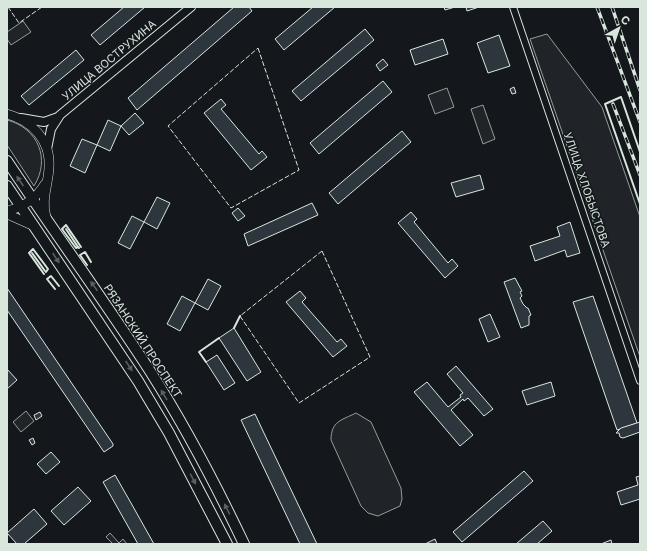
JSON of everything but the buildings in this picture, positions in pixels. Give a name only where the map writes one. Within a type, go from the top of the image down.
[{"type":"main road","points":[[10,115],[37,130],[47,149],[49,168],[44,200],[46,220]]},
{"type":"main road","name":"РЯЗАНСКИЙ ПРОСПЕКТ","points":[[7,161],[46,220],[99,294],[151,373],[189,437],[244,544]]},
{"type":"main road","points":[[7,211],[21,207],[33,200],[42,189],[48,176]]},
{"type":"main road","points":[[7,186],[138,381],[169,432],[227,544]]},
{"type":"main road","points":[[7,214],[34,226]]},
{"type":"street","name":"УЛИЦА ВОСТРУХИНА","points":[[10,115],[30,121],[44,122],[60,115],[190,7]]},
{"type":"street","name":"УЛИЦА ХЛОБЫСТОВА","points":[[513,7],[640,380]]},
{"type":"street","name":"УЛИЦА ВОСТРУХИНА","points":[[47,149],[51,129],[60,115]]},
{"type":"shaded area","points":[[23,21],[31,32],[11,45],[7,39],[7,32]]},
{"type":"shaded area","points":[[547,34],[602,107],[640,217],[640,357],[530,39]]},
{"type":"shaded area","points":[[447,88],[454,107],[435,114],[428,95]]},
{"type":"shaded area","points":[[483,105],[495,139],[483,144],[471,109]]},
{"type":"shaded area","points":[[7,120],[18,124],[27,130],[34,137],[38,146],[41,155],[41,165],[39,176],[34,186],[7,145]]},
{"type":"shaded area","points":[[26,411],[34,421],[21,432],[13,422]]},
{"type":"shaded area","points":[[356,413],[371,422],[401,488],[402,499],[400,506],[378,516],[368,513],[361,506],[331,440],[335,425]]},
{"type":"shaded area","points":[[110,533],[119,543],[123,539],[127,544],[113,544],[106,537]]},
{"type":"railway","points":[[597,7],[640,122]]},
{"type":"railway","points":[[612,7],[640,90]]},
{"type":"railway","points":[[613,104],[640,175]]},
{"type":"fence","points":[[8,7],[19,23],[42,7]]},
{"type":"fence","points":[[258,48],[299,170],[231,208],[168,126],[258,48]]},
{"type":"fence","points":[[322,251],[370,357],[299,403],[240,316],[322,251]]},
{"type":"wall","points":[[640,152],[621,97],[605,104],[640,204]]},
{"type":"wall","points":[[79,248],[76,248],[62,229],[66,225],[81,247]]},
{"type":"wall","points":[[66,229],[78,247]]},
{"type":"wall","points":[[44,274],[29,253],[33,249],[48,269],[46,272]]},
{"type":"wall","points":[[87,265],[80,255],[85,252],[91,262]]},
{"type":"wall","points":[[32,253],[45,271]]},
{"type":"wall","points":[[55,289],[47,279],[51,276],[59,286]]},
{"type":"wall","points":[[234,328],[240,316]]},
{"type":"wall","points":[[206,362],[199,352],[219,338]]}]
